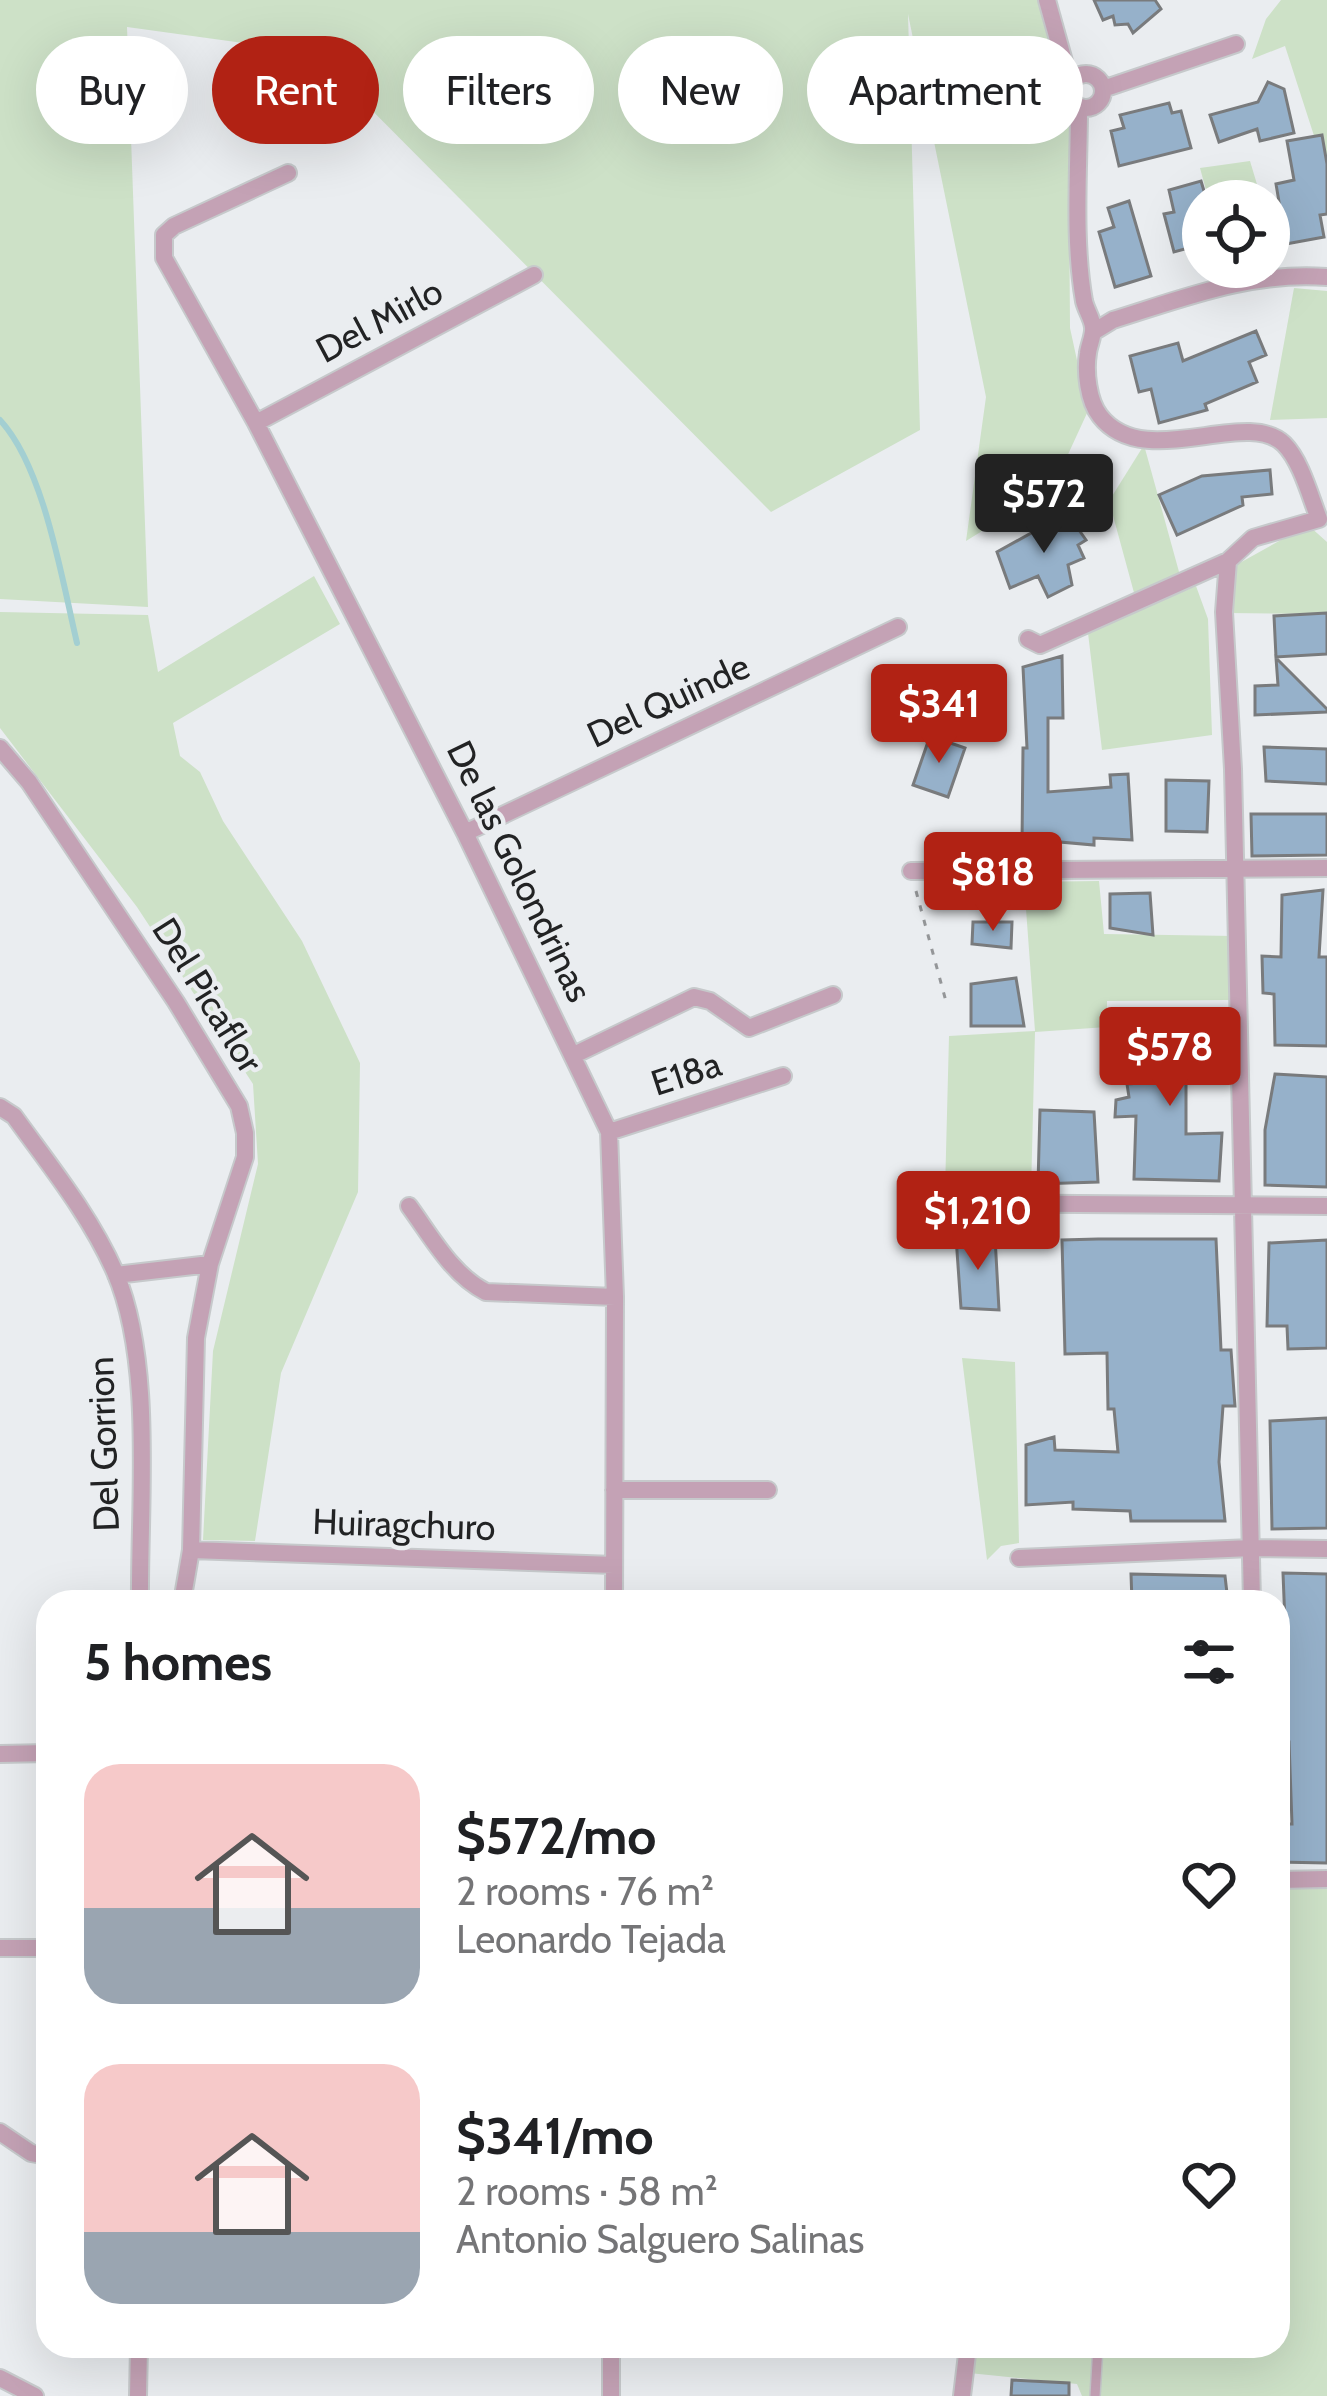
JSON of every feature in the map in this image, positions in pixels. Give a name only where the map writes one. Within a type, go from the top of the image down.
[{"type":"street","points":[[1047,0],[1057,36]]},
{"type":"street","points":[[1103,89],[1236,44]]},
{"type":"street","points":[[1083,74],[1101,82],[1103,89],[1096,104],[1083,106]]},
{"type":"street","points":[[1028,639],[1040,645],[1228,561],[1252,538],[1323,521],[1286,445],[1273,437],[1239,434],[1146,441],[1119,432],[1100,417],[1086,365],[1094,331],[1084,304],[1079,144]]},
{"type":"street","name":"De las Golondrinas","points":[[288,173],[174,226],[164,235],[164,258],[256,423],[465,833],[609,1132],[615,1297],[614,1590]]},
{"type":"street","points":[[1094,331],[1113,320],[1241,280],[1295,274],[1327,277]]},
{"type":"street","name":"Del Mirlo","points":[[256,423],[534,275]]},
{"type":"street","points":[[1228,561],[1224,612],[1235,870],[1252,1590]]},
{"type":"street","name":"Del Quinde","points":[[465,833],[898,626]]},
{"type":"street","name":"Del Picaflor","points":[[0,748],[29,782],[176,1001],[239,1106],[245,1157],[210,1264],[194,1353],[191,1550],[184,1590]]},
{"type":"street","points":[[911,871],[1327,868]]},
{"type":"street","points":[[574,1055],[694,997],[710,1001],[748,1028],[833,994]]},
{"type":"street","name":"E18a","points":[[609,1132],[784,1076]]},
{"type":"street","name":"Del Gorrion","points":[[0,1107],[14,1116],[86,1215],[116,1275],[139,1365],[140,1590]]},
{"type":"street","points":[[962,1203],[1327,1206]]},
{"type":"street","points":[[409,1206],[470,1284],[486,1292],[615,1297]]},
{"type":"street","points":[[116,1275],[210,1264]]},
{"type":"street","points":[[614,1490],[768,1490]]},
{"type":"street","points":[[1019,1558],[1327,1549]]},
{"type":"street","name":"Huiragchuro","points":[[191,1550],[614,1565]]},
{"type":"street","points":[[0,1754],[36,1753]]},
{"type":"street","points":[[1290,1880],[1327,1879]]},
{"type":"street","points":[[0,1948],[36,1948]]},
{"type":"street","points":[[0,2132],[36,2154]]},
{"type":"street","points":[[138,2396],[139,2358]]},
{"type":"street","points":[[610,2396],[611,2358]]},
{"type":"street","points":[[962,2396],[967,2358]]},
{"type":"street","points":[[0,2378],[35,2396]]},
{"type":"lane","points":[[1095,2396],[1097,2358]]},
{"type":"path","points":[[911,871],[947,1005]]},
{"type":"green space","points":[[0,0],[1041,0],[1049,36],[912,36],[908,14],[909,36],[807,36],[807,144],[912,144],[920,430],[771,512],[405,144],[594,144],[594,36],[403,36],[403,142],[379,117],[379,36],[212,39],[127,27],[127,36],[36,36],[36,144],[131,144],[148,607],[0,599]]},
{"type":"green space","points":[[1281,0],[1327,0],[1327,176],[1285,46],[1252,59],[1266,19]]},
{"type":"green space","points":[[934,144],[1073,144],[1070,328],[1088,411],[1053,487],[966,541],[986,397]]},
{"type":"green space","points":[[1250,161],[1256,180],[1203,180],[1200,168]]},
{"type":"green space","points":[[1294,288],[1327,291],[1327,418],[1270,420]]},
{"type":"green space","points":[[1144,445],[1181,579],[1136,600],[1109,501]]},
{"type":"green space","points":[[1308,525],[1327,542],[1327,614],[1228,613],[1218,575]]},
{"type":"green space","points":[[314,576],[340,624],[173,723],[180,756],[200,772],[223,821],[302,941],[360,1063],[358,1192],[281,1373],[255,1541],[203,1540],[213,1351],[258,1164],[253,1084],[137,907],[0,728],[0,612],[148,615],[158,672]]},
{"type":"green space","points":[[1196,586],[1208,619],[1212,735],[1102,750],[1088,633]]},
{"type":"green space","points":[[1099,881],[1104,934],[1234,936],[1234,1000],[1107,1001],[1107,1027],[1035,1032],[1031,1192],[945,1191],[949,1036],[1035,1031],[1024,882]]},
{"type":"green space","points":[[962,1358],[1015,1362],[1019,1543],[1001,1546],[987,1560]]},
{"type":"green space","points":[[1327,1884],[1327,2396],[1082,2396],[1077,2384],[969,2373],[970,2358],[1290,2358],[1290,1886]]},
{"type":"building","points":[[1094,0],[1155,0],[1161,9],[1133,33],[1128,24],[1115,25],[1113,16],[1103,20]]},
{"type":"building","points":[[1268,82],[1284,89],[1294,133],[1260,141],[1257,129],[1219,142],[1210,115],[1258,102]]},
{"type":"building","points":[[1169,103],[1172,113],[1181,111],[1191,148],[1119,166],[1111,131],[1124,128],[1120,115]]},
{"type":"building","points":[[1322,135],[1327,164],[1327,214],[1320,215],[1324,237],[1290,243],[1290,181],[1294,180],[1287,141]]},
{"type":"building","points":[[1182,186],[1182,250],[1174,252],[1164,214],[1174,212],[1169,190]]},
{"type":"building","points":[[1129,201],[1151,276],[1115,287],[1099,232],[1114,227],[1108,208]]},
{"type":"building","points":[[1256,331],[1266,355],[1249,362],[1257,382],[1205,404],[1207,410],[1159,423],[1151,389],[1139,392],[1130,356],[1178,343],[1183,361]]},
{"type":"building","points":[[1270,470],[1272,494],[1242,497],[1243,505],[1177,535],[1159,495],[1202,476]]},
{"type":"building","points":[[1067,513],[1086,540],[1078,545],[1084,558],[1068,565],[1072,585],[1048,597],[1038,576],[1010,588],[997,552]]},
{"type":"building","points":[[1327,613],[1327,654],[1276,657],[1274,616]]},
{"type":"building","points":[[1062,656],[1063,718],[1048,718],[1048,792],[1111,787],[1110,775],[1128,774],[1132,840],[1094,838],[1094,845],[1022,844],[1023,748],[1027,748],[1023,667]]},
{"type":"building","points":[[1276,658],[1327,712],[1255,715],[1255,686],[1278,685]]},
{"type":"building","points":[[930,736],[965,748],[948,797],[913,785]]},
{"type":"building","points":[[1264,747],[1327,749],[1327,784],[1266,781]]},
{"type":"building","points":[[1166,780],[1209,781],[1207,832],[1166,831]]},
{"type":"building","points":[[1251,814],[1327,814],[1327,855],[1252,856]]},
{"type":"building","points":[[1323,890],[1319,957],[1327,957],[1327,1046],[1275,1045],[1274,994],[1263,993],[1262,956],[1281,957],[1282,895]]},
{"type":"building","points":[[1150,893],[1153,935],[1110,928],[1110,894]]},
{"type":"building","points":[[973,922],[1012,922],[1011,948],[972,944]]},
{"type":"building","points":[[1016,978],[1024,1026],[971,1026],[971,984]]},
{"type":"building","points":[[1152,1015],[1207,1017],[1203,1054],[1186,1054],[1186,1134],[1222,1133],[1219,1181],[1134,1179],[1136,1116],[1115,1117],[1116,1100],[1129,1097],[1127,1084],[1153,1082]]},
{"type":"building","points":[[1275,1074],[1327,1077],[1327,1187],[1265,1185],[1265,1130]]},
{"type":"building","points":[[1040,1110],[1094,1112],[1098,1182],[1038,1184]]},
{"type":"building","points":[[956,1237],[995,1237],[999,1310],[961,1308]]},
{"type":"building","points":[[1216,1239],[1221,1350],[1231,1350],[1235,1406],[1223,1406],[1219,1462],[1225,1521],[1131,1521],[1130,1511],[1073,1509],[1073,1502],[1026,1505],[1026,1445],[1054,1437],[1055,1450],[1118,1452],[1114,1409],[1108,1409],[1107,1353],[1065,1354],[1062,1240]]},
{"type":"building","points":[[1327,1240],[1327,1348],[1288,1349],[1287,1326],[1267,1326],[1269,1243]]},
{"type":"building","points":[[1327,1418],[1327,1528],[1272,1529],[1270,1421]]},
{"type":"building","points":[[1283,1573],[1327,1574],[1327,1863],[1290,1862],[1290,1590],[1284,1590]]},
{"type":"building","points":[[1131,1574],[1225,1576],[1227,1590],[1132,1590]]},
{"type":"building","points":[[1012,2380],[1069,2383],[1069,2396],[1011,2396]]},
{"type":"waterway","points":[[0,420],[15,440],[40,495],[77,643]]}]
